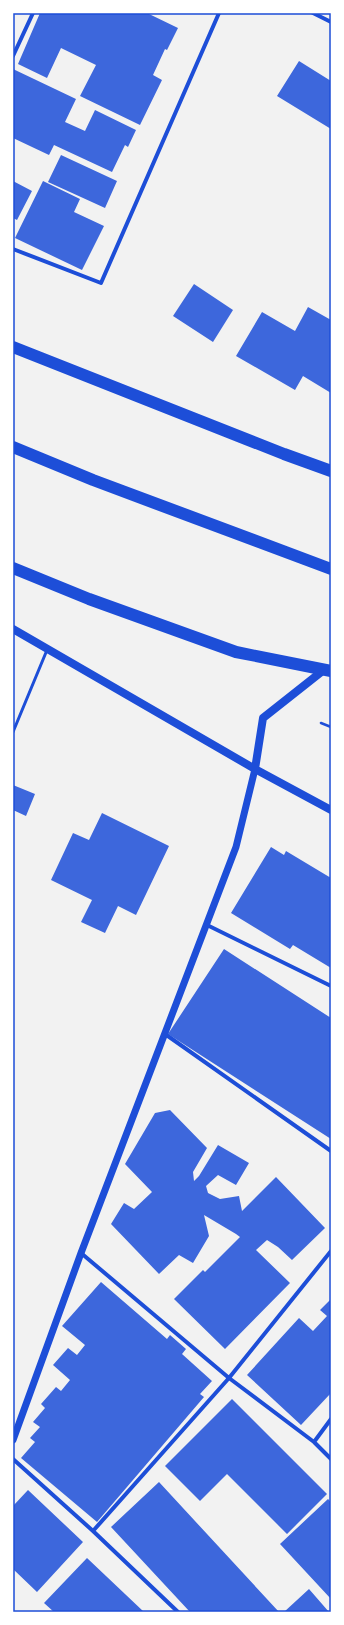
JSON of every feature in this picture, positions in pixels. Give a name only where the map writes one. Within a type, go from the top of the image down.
[{"type":"highway","points":[[13,347],[284,454],[331,471]]},
{"type":"highway","points":[[13,447],[93,480],[331,569]]},
{"type":"highway","points":[[13,568],[89,599],[236,652],[328,670]]},
{"type":"main road","points":[[13,629],[255,769],[331,810]]},
{"type":"main road","points":[[255,769],[263,718],[328,670]]},
{"type":"street","points":[[13,56],[33,13]]},
{"type":"street","points":[[13,249],[101,283],[219,13]]},
{"type":"street","points":[[313,13],[331,22]]},
{"type":"street","points":[[13,1440],[81,1253],[166,1034],[236,847],[255,769]]},
{"type":"street","points":[[207,925],[331,986]]},
{"type":"street","points":[[166,1034],[331,1151]]},
{"type":"street","points":[[93,1531],[229,1378],[331,1251]]},
{"type":"street","points":[[81,1253],[229,1378],[314,1442],[331,1459]]},
{"type":"street","points":[[314,1442],[331,1419]]},
{"type":"street","points":[[13,1459],[93,1531],[178,1612]]},
{"type":"lane","points":[[13,732],[48,649]]},
{"type":"path","points":[[321,723],[331,727]]},
{"type":"building","points":[[40,13],[147,13],[178,28],[167,50],[165,49],[153,75],[162,80],[140,125],[80,96],[96,65],[61,48],[47,78],[18,64]]},
{"type":"building","points":[[299,61],[331,81],[331,129],[277,96]]},
{"type":"building","points":[[13,69],[76,99],[65,122],[85,131],[95,110],[136,130],[128,147],[125,145],[112,172],[54,145],[49,155],[13,138]]},
{"type":"building","points":[[61,155],[117,181],[105,208],[48,182]]},
{"type":"building","points":[[13,181],[32,191],[17,220],[13,218]]},
{"type":"building","points":[[43,181],[80,199],[74,212],[104,226],[82,270],[15,238]]},
{"type":"building","points":[[194,284],[233,310],[213,342],[173,316]]},
{"type":"building","points":[[308,307],[331,320],[331,393],[303,376],[295,390],[236,356],[262,312],[295,331]]},
{"type":"building","points":[[13,785],[35,794],[26,816],[13,810]]},
{"type":"building","points":[[102,813],[169,846],[136,915],[118,906],[105,933],[81,922],[92,900],[51,880],[73,833],[89,840]]},
{"type":"building","points":[[271,847],[284,855],[286,851],[331,878],[331,968],[293,945],[290,949],[231,913]]},
{"type":"building","points":[[224,949],[331,1018],[331,1139],[168,1034]]},
{"type":"building","points":[[170,1110],[207,1148],[193,1172],[194,1181],[199,1176],[218,1145],[249,1163],[236,1185],[218,1175],[206,1186],[208,1193],[220,1199],[239,1196],[242,1211],[276,1177],[325,1228],[292,1260],[278,1247],[267,1240],[256,1250],[290,1283],[225,1349],[174,1299],[203,1270],[205,1272],[240,1237],[204,1215],[209,1236],[193,1263],[179,1255],[159,1274],[111,1224],[124,1203],[134,1209],[152,1192],[125,1164],[155,1113]]},
{"type":"building","points":[[101,1282],[167,1339],[170,1335],[186,1349],[182,1354],[212,1381],[200,1394],[204,1397],[97,1522],[21,1458],[35,1442],[30,1438],[40,1427],[33,1422],[45,1408],[41,1404],[56,1387],[61,1391],[70,1380],[53,1365],[68,1348],[77,1355],[85,1345],[62,1326]]},
{"type":"building","points":[[331,1299],[331,1393],[301,1425],[247,1375],[299,1318],[313,1331],[327,1316],[320,1310]]},
{"type":"building","points":[[232,1399],[327,1494],[287,1534],[227,1474],[200,1501],[165,1466]]},
{"type":"building","points":[[159,1482],[279,1612],[190,1612],[111,1527]]},
{"type":"building","points":[[28,1490],[83,1542],[37,1592],[13,1569],[13,1506]]},
{"type":"building","points":[[328,1499],[331,1502],[331,1599],[280,1544]]},
{"type":"building","points":[[87,1558],[144,1612],[54,1612],[44,1603]]},
{"type":"building","points":[[309,1589],[329,1612],[284,1612]]}]
